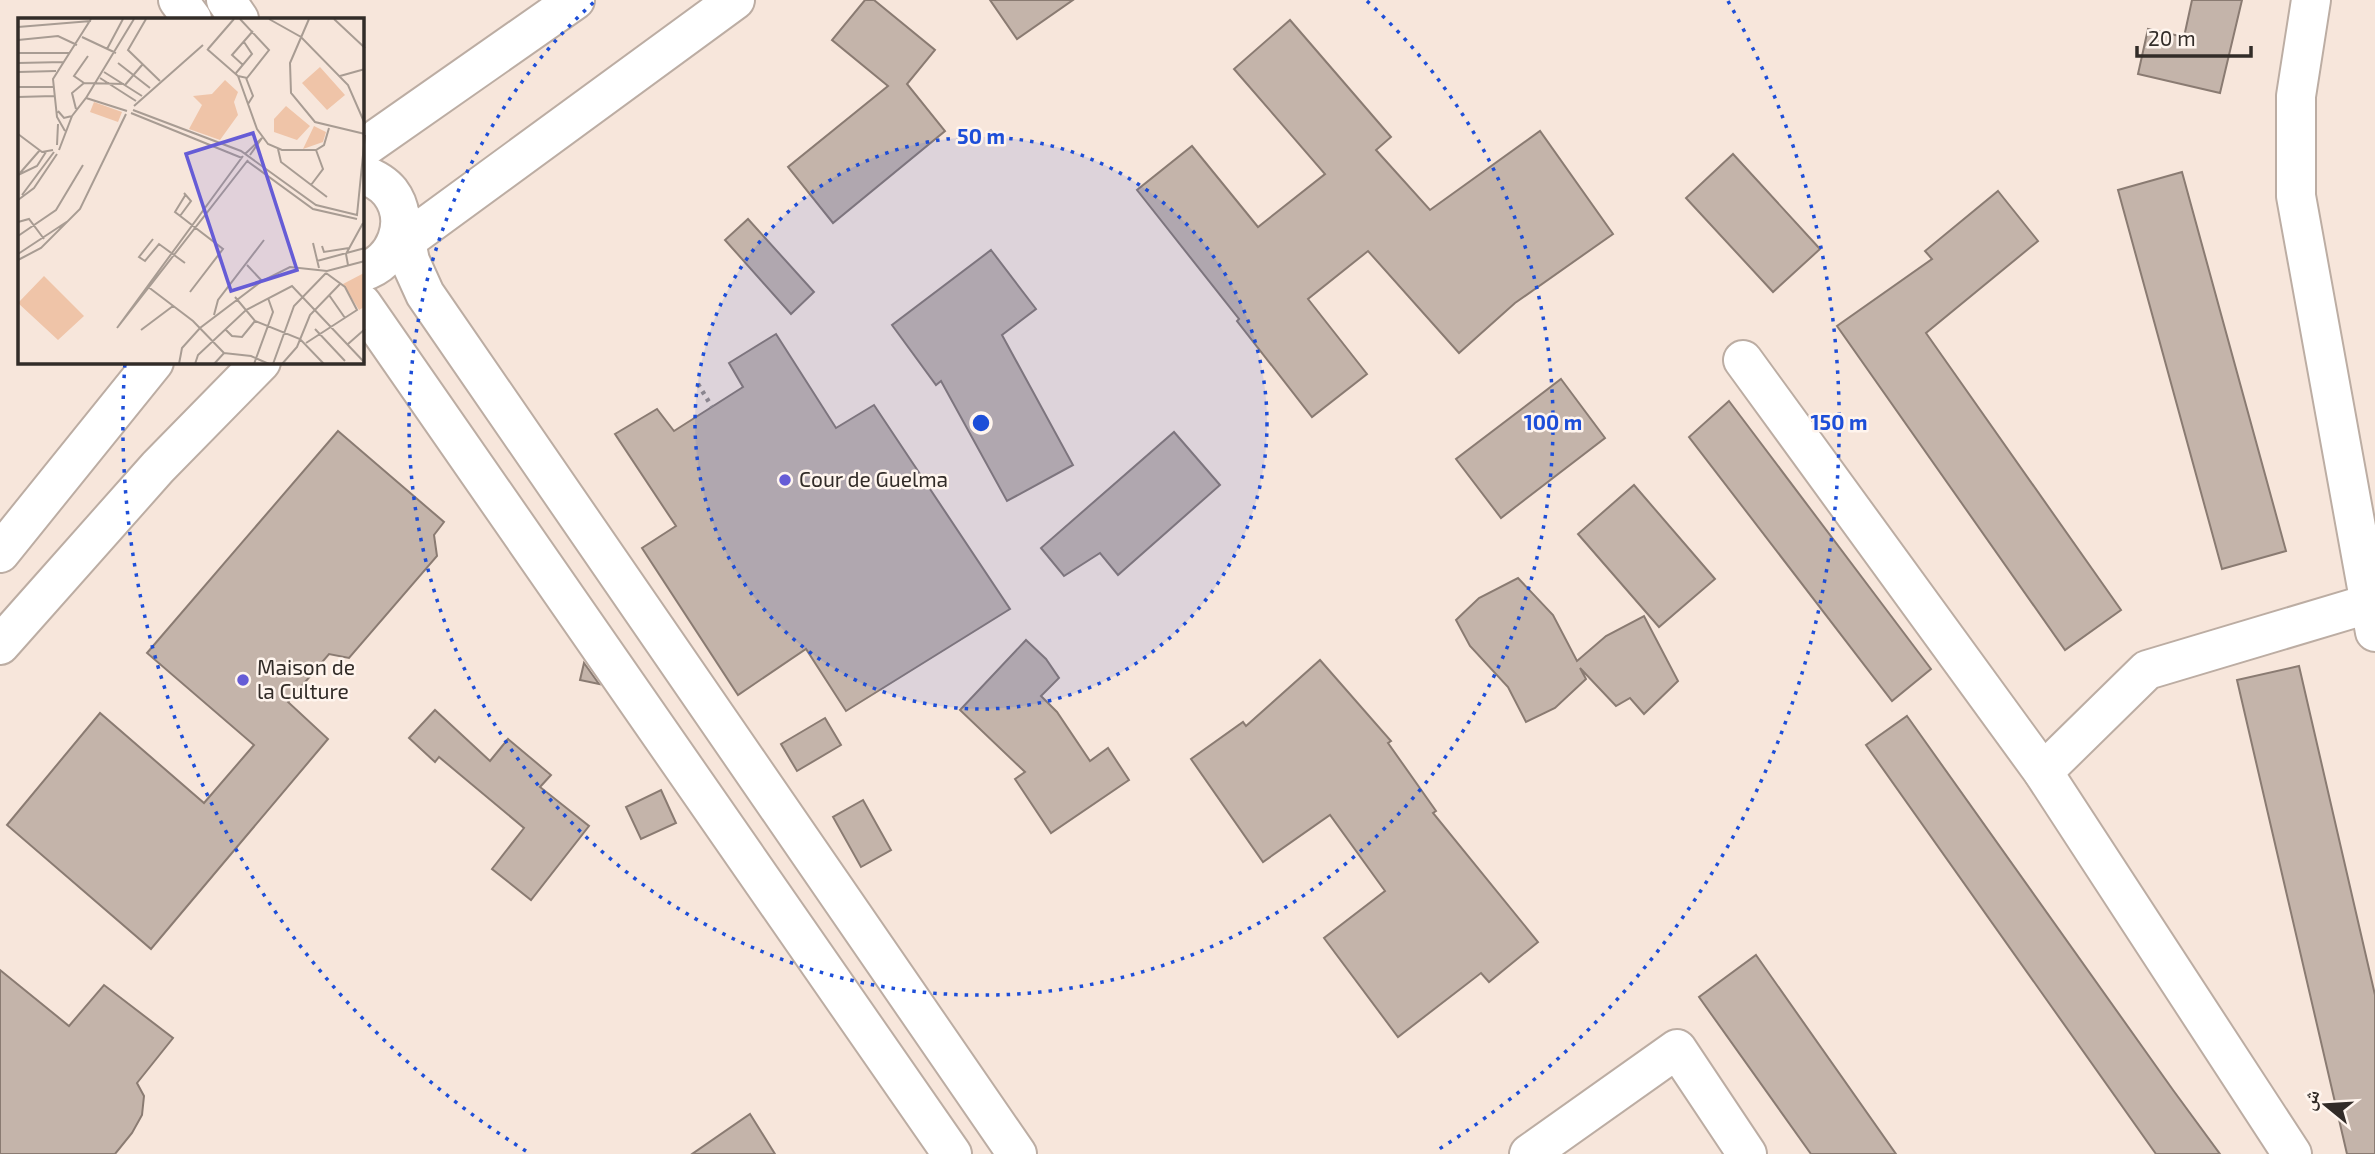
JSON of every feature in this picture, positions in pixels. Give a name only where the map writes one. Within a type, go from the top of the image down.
[{"type":"street","points":[[178,0],[191,18]]},
{"type":"street","points":[[226,0],[238,18]]},
{"type":"street","points":[[364,148],[575,0]]},
{"type":"street","points":[[378,261],[735,0]]},
{"type":"street","points":[[2043,772],[2147,670],[2372,618],[2297,196],[2296,96],[2311,0]]},
{"type":"street","points":[[364,175],[378,181],[391,193],[378,261],[952,1154]]},
{"type":"street","points":[[378,261],[410,261],[425,294],[1017,1154]]},
{"type":"street","points":[[1743,360],[2043,772],[2292,1154]]},
{"type":"street","points":[[0,553],[152,364]]},
{"type":"street","points":[[0,645],[158,467],[259,364]]},
{"type":"street","points":[[1530,1154],[1677,1049],[1747,1154]]},
{"type":"path","points":[[698,384],[712,407]]},
{"type":"building","points":[[865,0],[874,0],[935,50],[907,84],[945,131],[833,223],[788,167],[888,86],[832,40]]},
{"type":"building","points":[[990,0],[1073,0],[1017,39]]},
{"type":"building","points":[[2192,0],[2242,0],[2220,93],[2138,74],[2148,29],[2184,37]]},
{"type":"building","points":[[1290,20],[1391,137],[1376,150],[1430,210],[1540,131],[1613,234],[1515,303],[1459,353],[1368,251],[1308,299],[1367,374],[1312,417],[1137,190],[1192,146],[1258,227],[1325,174],[1234,69]]},
{"type":"building","points":[[1733,154],[1820,249],[1773,292],[1686,198]]},
{"type":"building","points":[[2182,172],[2286,551],[2222,569],[2118,190]]},
{"type":"building","points":[[1998,191],[2038,241],[1926,333],[2121,610],[2065,650],[1837,326],[1932,259],[1925,251]]},
{"type":"building","points":[[748,219],[814,292],[791,314],[725,240]]},
{"type":"building","points":[[991,250],[1036,309],[1002,335],[1073,465],[1007,501],[941,381],[936,385],[892,325]]},
{"type":"building","name":"Cour de Guelma","points":[[776,334],[836,428],[874,405],[1010,609],[846,711],[806,649],[738,695],[642,548],[676,526],[615,434],[657,409],[674,431],[743,387],[729,363]]},
{"type":"building","points":[[1561,379],[1605,438],[1501,518],[1456,459]]},
{"type":"building","points":[[1729,401],[1931,669],[1892,701],[1689,437]]},
{"type":"building","name":"Maison de la Culture","points":[[338,431],[444,522],[434,535],[437,556],[349,658],[329,654],[288,702],[328,739],[151,949],[7,825],[100,713],[204,803],[254,745],[147,653]]},
{"type":"building","points":[[1174,432],[1220,485],[1118,575],[1100,553],[1064,576],[1041,548]]},
{"type":"building","points":[[1634,485],[1715,579],[1659,627],[1578,534]]},
{"type":"building","points":[[1518,578],[1553,615],[1577,661],[1606,636],[1644,616],[1678,681],[1644,714],[1630,698],[1616,706],[1580,668],[1586,679],[1555,708],[1526,722],[1508,687],[1470,646],[1456,620],[1479,598]]},
{"type":"building","points":[[1026,640],[1046,659],[1059,678],[1041,696],[1057,712],[1090,761],[1108,748],[1129,780],[1051,833],[1015,779],[1025,772],[960,710]]},
{"type":"building","points":[[1320,660],[1391,741],[1388,743],[1436,811],[1433,813],[1538,942],[1489,982],[1481,973],[1398,1037],[1324,938],[1385,891],[1330,815],[1263,862],[1191,759],[1243,722],[1246,726]]},
{"type":"building","points":[[584,663],[599,684],[580,680]]},
{"type":"building","points":[[2299,666],[2375,995],[2375,1154],[2347,1154],[2237,680]]},
{"type":"building","points":[[435,710],[490,761],[508,739],[551,775],[540,787],[589,826],[531,900],[492,869],[524,828],[439,757],[435,762],[409,738]]},
{"type":"building","points":[[1907,716],[2220,1154],[2156,1154],[1866,745]]},
{"type":"building","points":[[825,718],[841,745],[797,771],[781,744]]},
{"type":"building","points":[[661,790],[676,823],[641,839],[626,807]]},
{"type":"building","points":[[863,800],[891,850],[861,867],[833,817]]},
{"type":"building","points":[[1756,955],[1896,1154],[1811,1154],[1699,997]]},
{"type":"building","points":[[0,970],[69,1026],[104,985],[173,1038],[137,1083],[144,1096],[142,1115],[115,1154],[0,1154]]},
{"type":"building","points":[[750,1114],[775,1154],[692,1154]]},
{"type":"place","name":"Cour de Guelma","points":[[785,480]]},
{"type":"place","name":"Maison de la Culture","points":[[243,680]]}]
